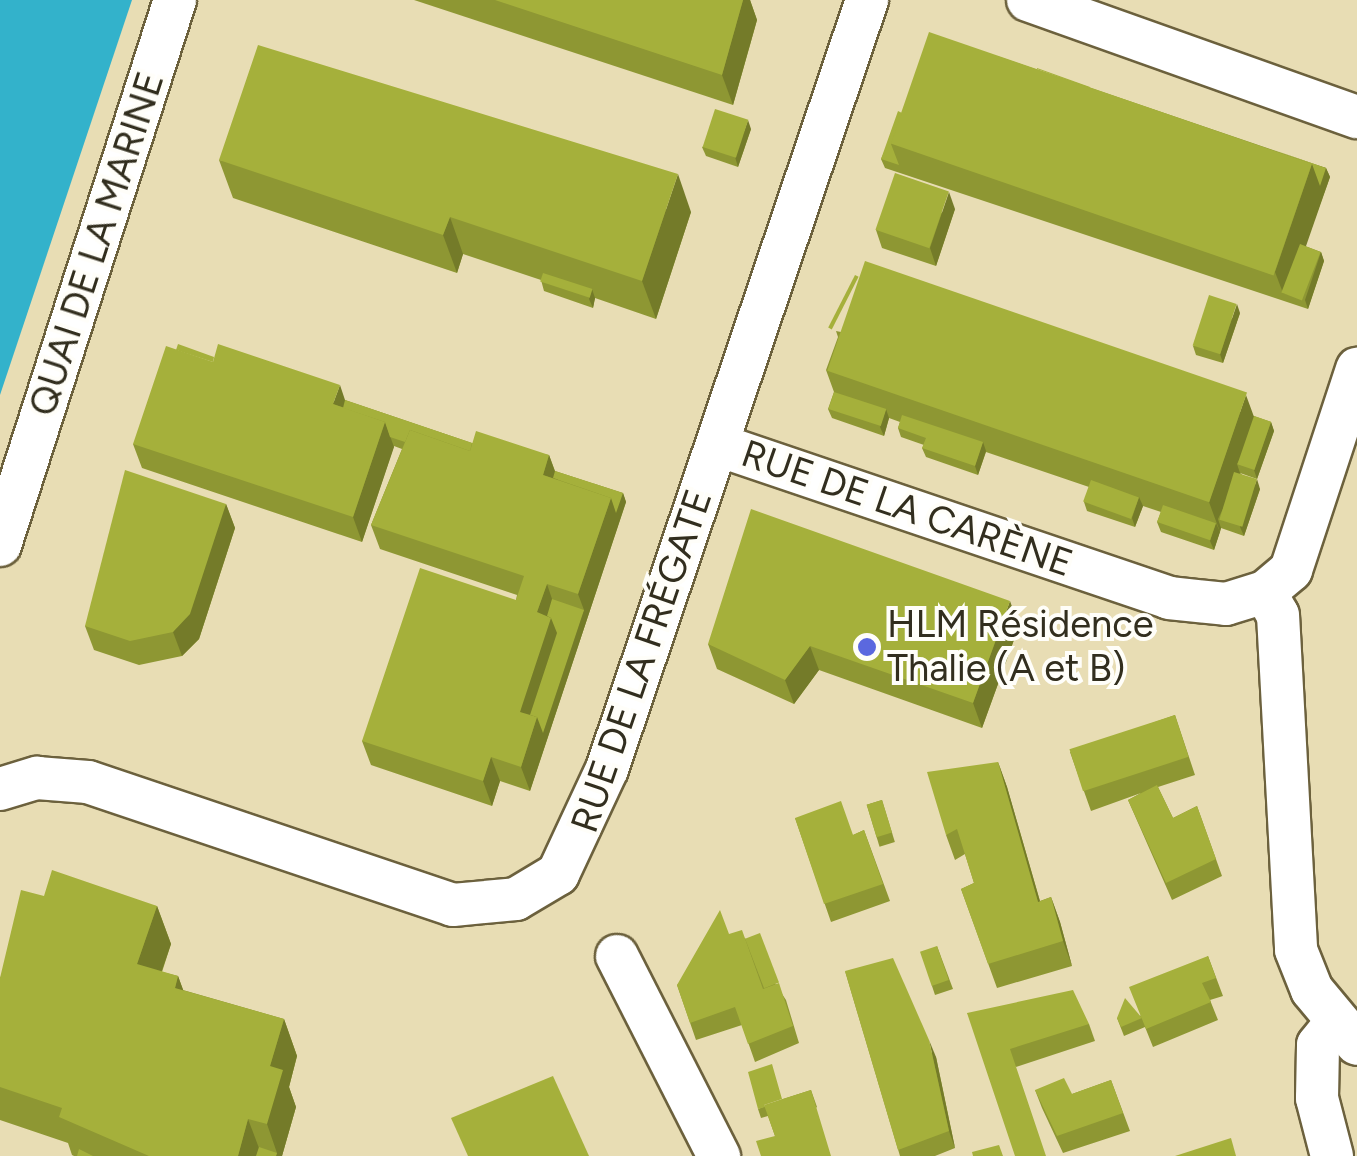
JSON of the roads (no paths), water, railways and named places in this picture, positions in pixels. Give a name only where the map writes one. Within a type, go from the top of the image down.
[{"type":"street","name":"QUAI DE LA MARINE","points":[[0,546],[175,0]]},
{"type":"street","name":"RUE DE LA FRÉGATE","points":[[0,790],[36,778],[88,782],[453,905],[516,899],[574,854],[718,444],[867,0]]},
{"type":"street","points":[[1028,0],[1357,116]]},
{"type":"street","points":[[1332,1156],[1317,1080],[1318,1045],[1346,1034],[1296,950],[1278,709],[1278,615],[1265,592],[1291,570],[1357,369]]},
{"type":"street","name":"RUE DE LA CARÈNE","points":[[718,444],[1169,598],[1226,604],[1265,592]]},
{"type":"street","points":[[617,956],[692,1117],[719,1156]]},
{"type":"water","points":[[0,0],[132,0],[0,395]]},
{"type":"place","name":"HLM Résidence Thalie (A et B)","points":[[867,647]]}]
